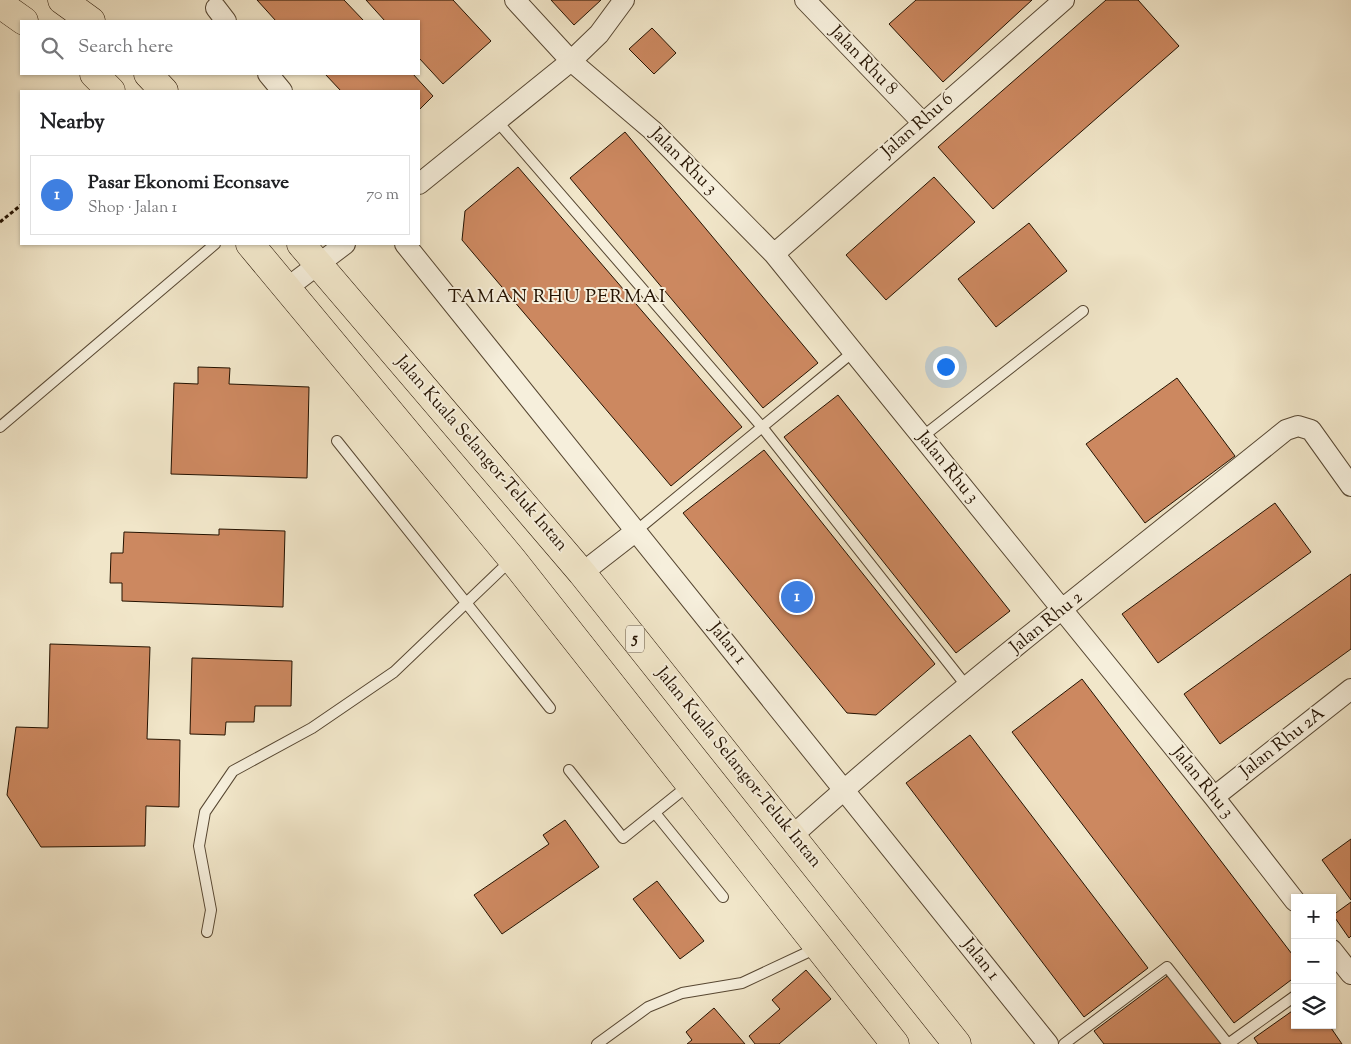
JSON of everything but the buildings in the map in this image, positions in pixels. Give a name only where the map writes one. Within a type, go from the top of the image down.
[{"type":"highway","points":[[62,0],[90,20]]},
{"type":"highway","points":[[0,4],[23,20]]},
{"type":"highway","points":[[95,75],[110,90]]},
{"type":"highway","points":[[149,75],[163,90]]},
{"type":"highway","points":[[251,245],[512,559],[896,1044]]},
{"type":"highway","name":"Jalan Kuala Selangor-Teluk Intan","points":[[302,245],[582,572],[957,1044]]},
{"type":"street","name":"Jalan Rhu 3","points":[[515,0],[571,61],[652,130],[774,254],[1061,611],[1214,797],[1291,896]]},
{"type":"street","points":[[420,183],[571,61],[599,34],[624,0]]},
{"type":"street","name":"Jalan Rhu 8","points":[[805,0],[922,122]]},
{"type":"street","name":"Jalan Rhu 6","points":[[774,254],[922,122],[1064,0]]},
{"type":"street","points":[[269,75],[281,90]]},
{"type":"street","points":[[287,288],[320,265],[344,245]]},
{"type":"street","name":"Jalan 1","points":[[406,245],[1048,1044]]},
{"type":"street","name":"Jalan Rhu 2","points":[[792,836],[844,790],[1061,611],[1286,430],[1298,426],[1311,430],[1348,475]]},
{"type":"street","points":[[582,572],[636,531]]},
{"type":"street","name":"Jalan Rhu 2A","points":[[1214,797],[1351,689]]},
{"type":"lane","points":[[497,121],[762,427],[968,688]]},
{"type":"lane","points":[[0,427],[214,245]]},
{"type":"lane","points":[[922,437],[1083,311]]},
{"type":"lane","points":[[636,531],[853,352]]},
{"type":"lane","points":[[337,441],[550,708]]},
{"type":"lane","points":[[206,932],[211,910],[199,846],[205,812],[233,771],[312,728],[394,672],[512,559]]},
{"type":"lane","points":[[569,770],[623,838],[690,784]]},
{"type":"lane","points":[[655,813],[723,897]]},
{"type":"lane","points":[[597,1044],[648,1007],[682,993],[742,983],[806,953],[817,944]]},
{"type":"lane","points":[[1064,1044],[1167,967],[1228,1044],[1291,999]]},
{"type":"path","points":[[0,222],[20,207]]},
{"type":"place","name":"Pasar Ekonomi Econsave","points":[[797,597]]},
{"type":"district","name":"TAMAN RHU PERMAI","points":[[557,297]]}]
